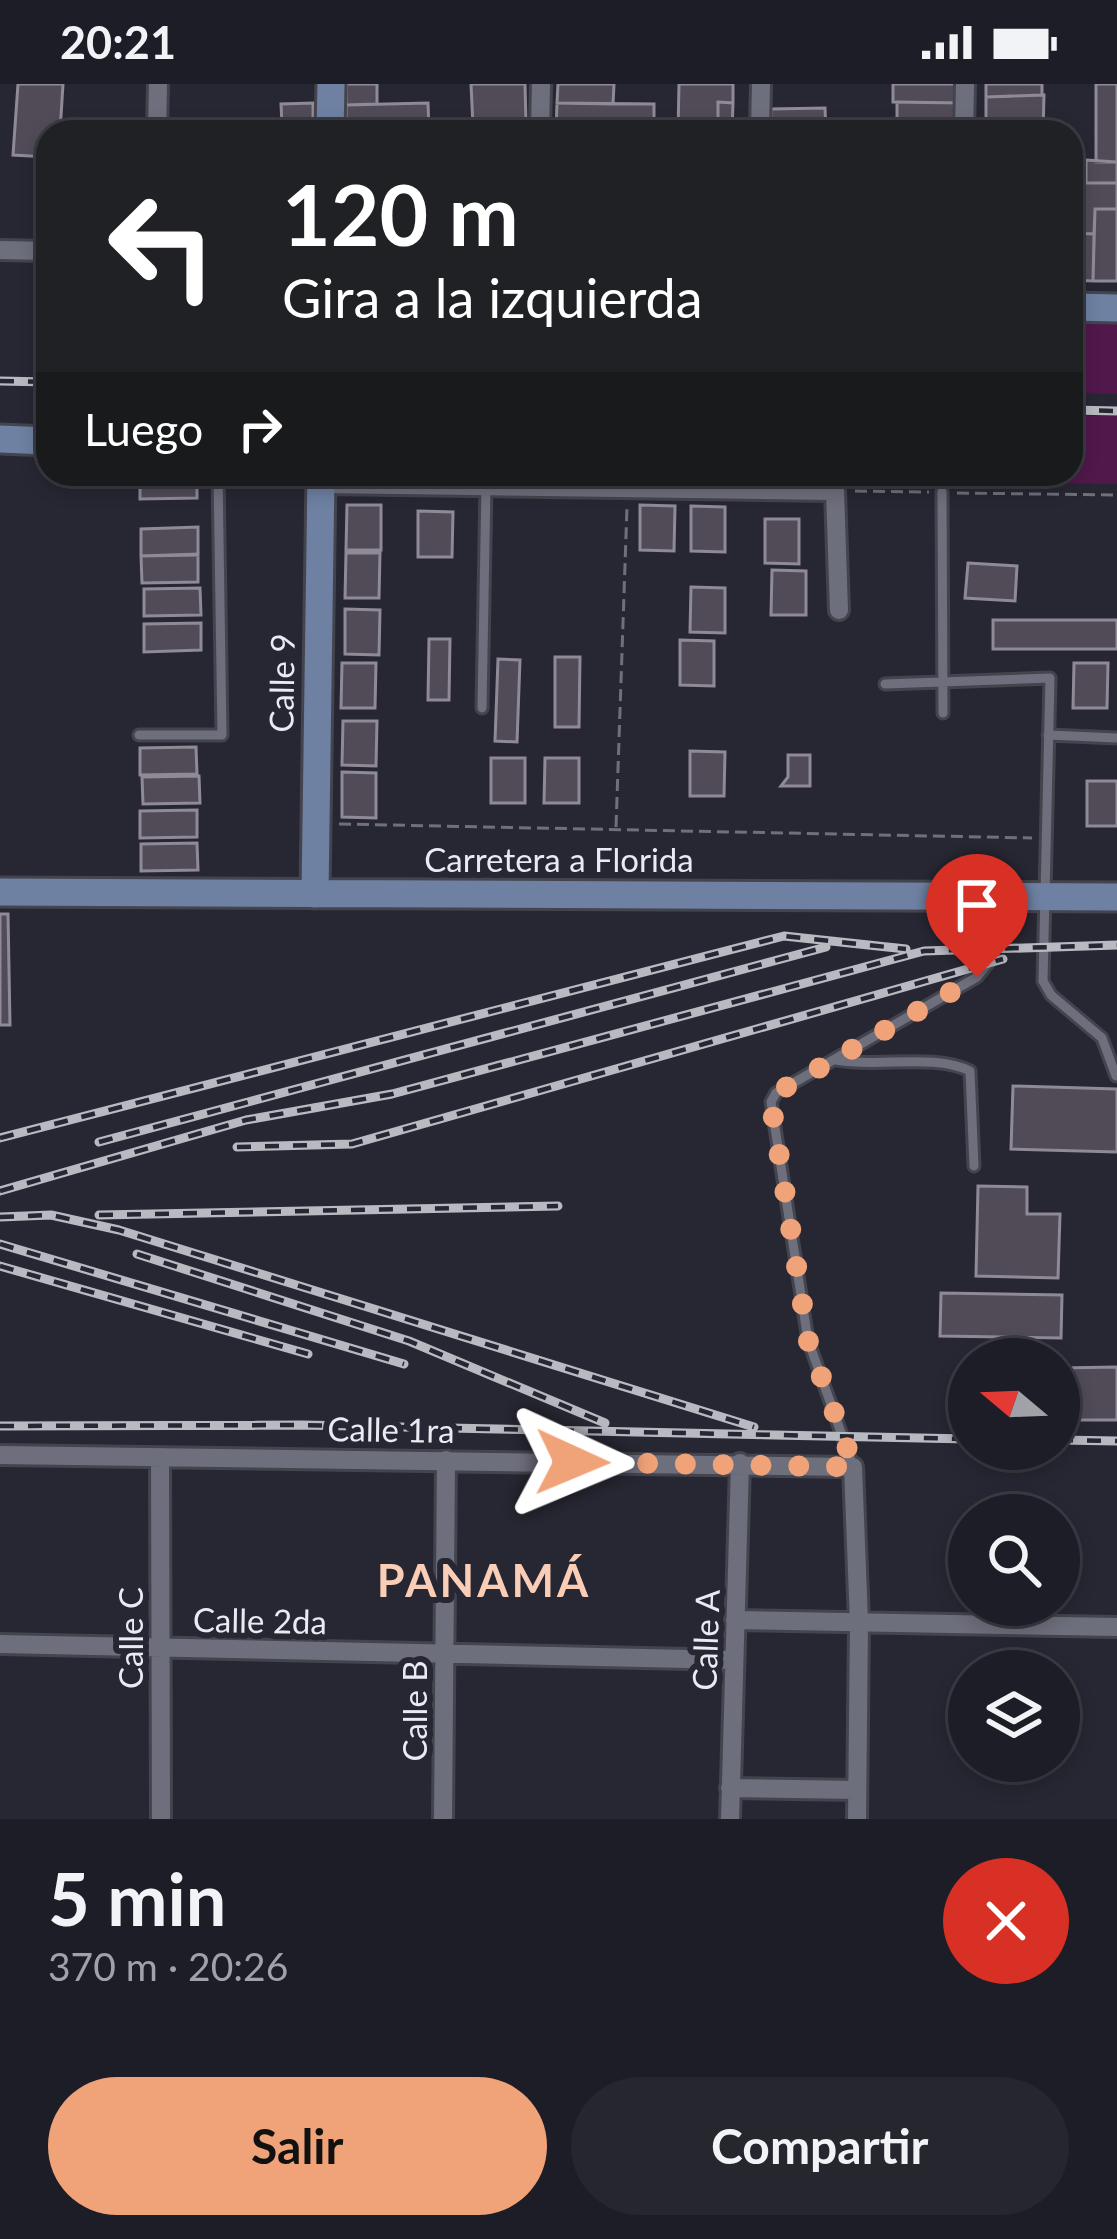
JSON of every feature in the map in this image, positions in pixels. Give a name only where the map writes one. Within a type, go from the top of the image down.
[{"type":"main road","points":[[330,120],[331,84]]},
{"type":"main road","points":[[1083,307],[1117,308]]},
{"type":"main road","points":[[0,439],[36,440]]},
{"type":"main road","name":"Calle 9","points":[[315,894],[321,486]]},
{"type":"main road","name":"Carretera a Florida","points":[[0,892],[1117,897]]},
{"type":"street","points":[[157,120],[158,84]]},
{"type":"street","points":[[540,120],[541,84]]},
{"type":"street","points":[[760,120],[761,84]]},
{"type":"street","points":[[964,120],[965,84]]},
{"type":"street","points":[[0,250],[36,251]]},
{"type":"street","points":[[486,486],[835,491],[839,610]]},
{"type":"street","name":"Calle 1ra","points":[[0,1455],[854,1467]]},
{"type":"street","name":"Calle C","points":[[160,1457],[160,1819]]},
{"type":"street","name":"Calle B","points":[[443,1819],[446,1460]]},
{"type":"street","name":"Calle A","points":[[730,1819],[740,1463]]},
{"type":"street","points":[[854,1467],[860,1622],[856,1819]]},
{"type":"street","points":[[735,1620],[1117,1627]]},
{"type":"street","name":"Calle 2da","points":[[0,1644],[734,1660]]},
{"type":"street","points":[[730,1788],[857,1790]]},
{"type":"lane","points":[[139,735],[222,735],[218,486]]},
{"type":"lane","points":[[482,708],[486,486]]},
{"type":"lane","points":[[942,493],[943,713]]},
{"type":"lane","points":[[885,684],[1050,678],[1043,981],[1052,995],[1102,1038],[1116,1076]]},
{"type":"lane","points":[[1048,735],[1117,738]]},
{"type":"lane","points":[[854,1467],[808,1340],[771,1102],[776,1093],[977,977],[993,957],[994,898]]},
{"type":"lane","points":[[836,1060],[870,1066],[957,1064],[970,1071],[974,1166]]},
{"type":"path","points":[[616,829],[628,488]]},
{"type":"path","points":[[835,491],[1117,495]]},
{"type":"path","points":[[314,824],[1046,838]]},
{"type":"shaded area","points":[[1083,324],[1117,324],[1117,394],[1083,393]]},
{"type":"shaded area","points":[[1083,416],[1117,416],[1117,484],[1083,484]]},
{"type":"building","points":[[18,84],[63,84],[61,120],[36,120],[36,156],[13,155]]},
{"type":"building","points":[[346,84],[377,84],[377,104],[346,105]]},
{"type":"building","points":[[471,84],[525,84],[526,120],[473,120]]},
{"type":"building","points":[[558,84],[614,84],[613,104],[557,103]]},
{"type":"building","points":[[679,84],[733,84],[733,103],[718,102],[718,120],[678,120]]},
{"type":"building","points":[[893,84],[961,84],[960,103],[893,102]]},
{"type":"building","points":[[986,84],[1042,84],[1042,95],[986,97]]},
{"type":"building","points":[[1096,84],[1117,84],[1117,162],[1096,162]]},
{"type":"building","points":[[1044,95],[1043,120],[986,120],[986,97]]},
{"type":"building","points":[[718,102],[733,103],[732,120],[718,120]]},
{"type":"building","points":[[897,102],[960,103],[960,120],[897,120]]},
{"type":"building","points":[[313,103],[313,120],[282,120],[281,104]]},
{"type":"building","points":[[428,103],[429,120],[346,120],[346,105]]},
{"type":"building","points":[[557,103],[654,104],[654,120],[556,120]]},
{"type":"building","points":[[825,108],[826,120],[771,120],[771,109]]},
{"type":"building","points":[[1086,160],[1117,162],[1117,183],[1086,183]]},
{"type":"building","points":[[1083,183],[1117,183],[1117,209],[1095,209],[1094,234],[1083,234]]},
{"type":"building","points":[[1095,209],[1117,209],[1117,281],[1093,281]]},
{"type":"building","points":[[1083,234],[1094,234],[1093,281],[1083,281]]},
{"type":"building","points":[[140,486],[197,486],[197,498],[140,499]]},
{"type":"building","points":[[347,505],[381,505],[381,550],[346,550]]},
{"type":"building","points":[[640,505],[675,506],[674,551],[640,550]]},
{"type":"building","points":[[691,506],[725,507],[725,552],[691,551]]},
{"type":"building","points":[[418,511],[453,512],[452,557],[418,557]]},
{"type":"building","points":[[765,519],[799,519],[799,564],[765,563]]},
{"type":"building","points":[[198,527],[198,555],[141,556],[141,529]]},
{"type":"building","points":[[346,553],[380,553],[379,598],[345,598]]},
{"type":"building","points":[[198,554],[198,582],[142,583],[141,556]]},
{"type":"building","points":[[968,563],[1017,566],[1015,601],[965,598]]},
{"type":"building","points":[[772,570],[806,571],[806,615],[771,615]]},
{"type":"building","points":[[691,587],[725,588],[725,633],[690,632]]},
{"type":"building","points":[[200,588],[201,615],[144,616],[144,589]]},
{"type":"building","points":[[345,609],[380,610],[379,655],[345,654]]},
{"type":"building","points":[[993,620],[1117,620],[1117,649],[993,649]]},
{"type":"building","points":[[201,623],[201,650],[144,652],[144,624]]},
{"type":"building","points":[[429,639],[450,639],[449,700],[428,700]]},
{"type":"building","points":[[680,640],[714,641],[714,686],[680,685]]},
{"type":"building","points":[[555,657],[580,657],[579,727],[555,727]]},
{"type":"building","points":[[498,659],[520,660],[517,742],[495,741]]},
{"type":"building","points":[[342,663],[376,663],[375,708],[341,708]]},
{"type":"building","points":[[1074,663],[1108,663],[1107,708],[1073,708]]},
{"type":"building","points":[[343,721],[377,721],[376,766],[342,765]]},
{"type":"building","points":[[196,747],[197,774],[140,775],[140,748]]},
{"type":"building","points":[[690,751],[725,752],[724,796],[690,796]]},
{"type":"building","points":[[788,755],[810,755],[810,786],[781,786],[788,777]]},
{"type":"building","points":[[491,758],[525,758],[525,803],[491,803]]},
{"type":"building","points":[[545,758],[579,758],[579,803],[544,803]]},
{"type":"building","points":[[342,772],[376,773],[376,818],[342,817]]},
{"type":"building","points":[[199,776],[200,803],[143,804],[142,777]]},
{"type":"building","points":[[1087,781],[1117,781],[1117,826],[1087,826]]},
{"type":"building","points":[[197,810],[197,837],[140,838],[140,811]]},
{"type":"building","points":[[197,843],[198,870],[141,871],[141,844]]},
{"type":"building","points":[[0,914],[8,914],[10,1025],[0,1025]]},
{"type":"building","points":[[1013,1086],[1117,1089],[1117,1152],[1011,1149]]},
{"type":"building","points":[[978,1186],[1027,1187],[1027,1214],[1060,1214],[1058,1278],[976,1276]]},
{"type":"building","points":[[941,1293],[1062,1295],[1061,1338],[940,1336]]},
{"type":"building","points":[[1117,1367],[1117,1420],[1080,1420],[1080,1368]]},
{"type":"railway","points":[[0,381],[36,382]]},
{"type":"railway","points":[[1083,410],[1117,411]]},
{"type":"railway","points":[[0,1138],[784,936],[906,949]]},
{"type":"railway","points":[[0,1191],[246,1120],[392,1094],[924,951],[1117,945]]},
{"type":"railway","points":[[99,1142],[826,947]]},
{"type":"railway","points":[[237,1147],[352,1144],[1003,959]]},
{"type":"railway","points":[[99,1215],[558,1206]]},
{"type":"railway","points":[[0,1217],[51,1215],[119,1230],[754,1427]]},
{"type":"railway","points":[[0,1244],[404,1364]]},
{"type":"railway","points":[[137,1254],[409,1341],[605,1423]]},
{"type":"railway","points":[[0,1266],[308,1354]]},
{"type":"railway","points":[[0,1426],[302,1425],[948,1439]]},
{"type":"railway","points":[[1080,1440],[1117,1441]]},
{"type":"district","name":"PANAMÁ","points":[[484,1580]]},
{"type":"route","points":[[572,1462],[854,1467],[808,1340],[794,1274],[771,1102],[776,1093],[932,1008],[977,977]]}]
